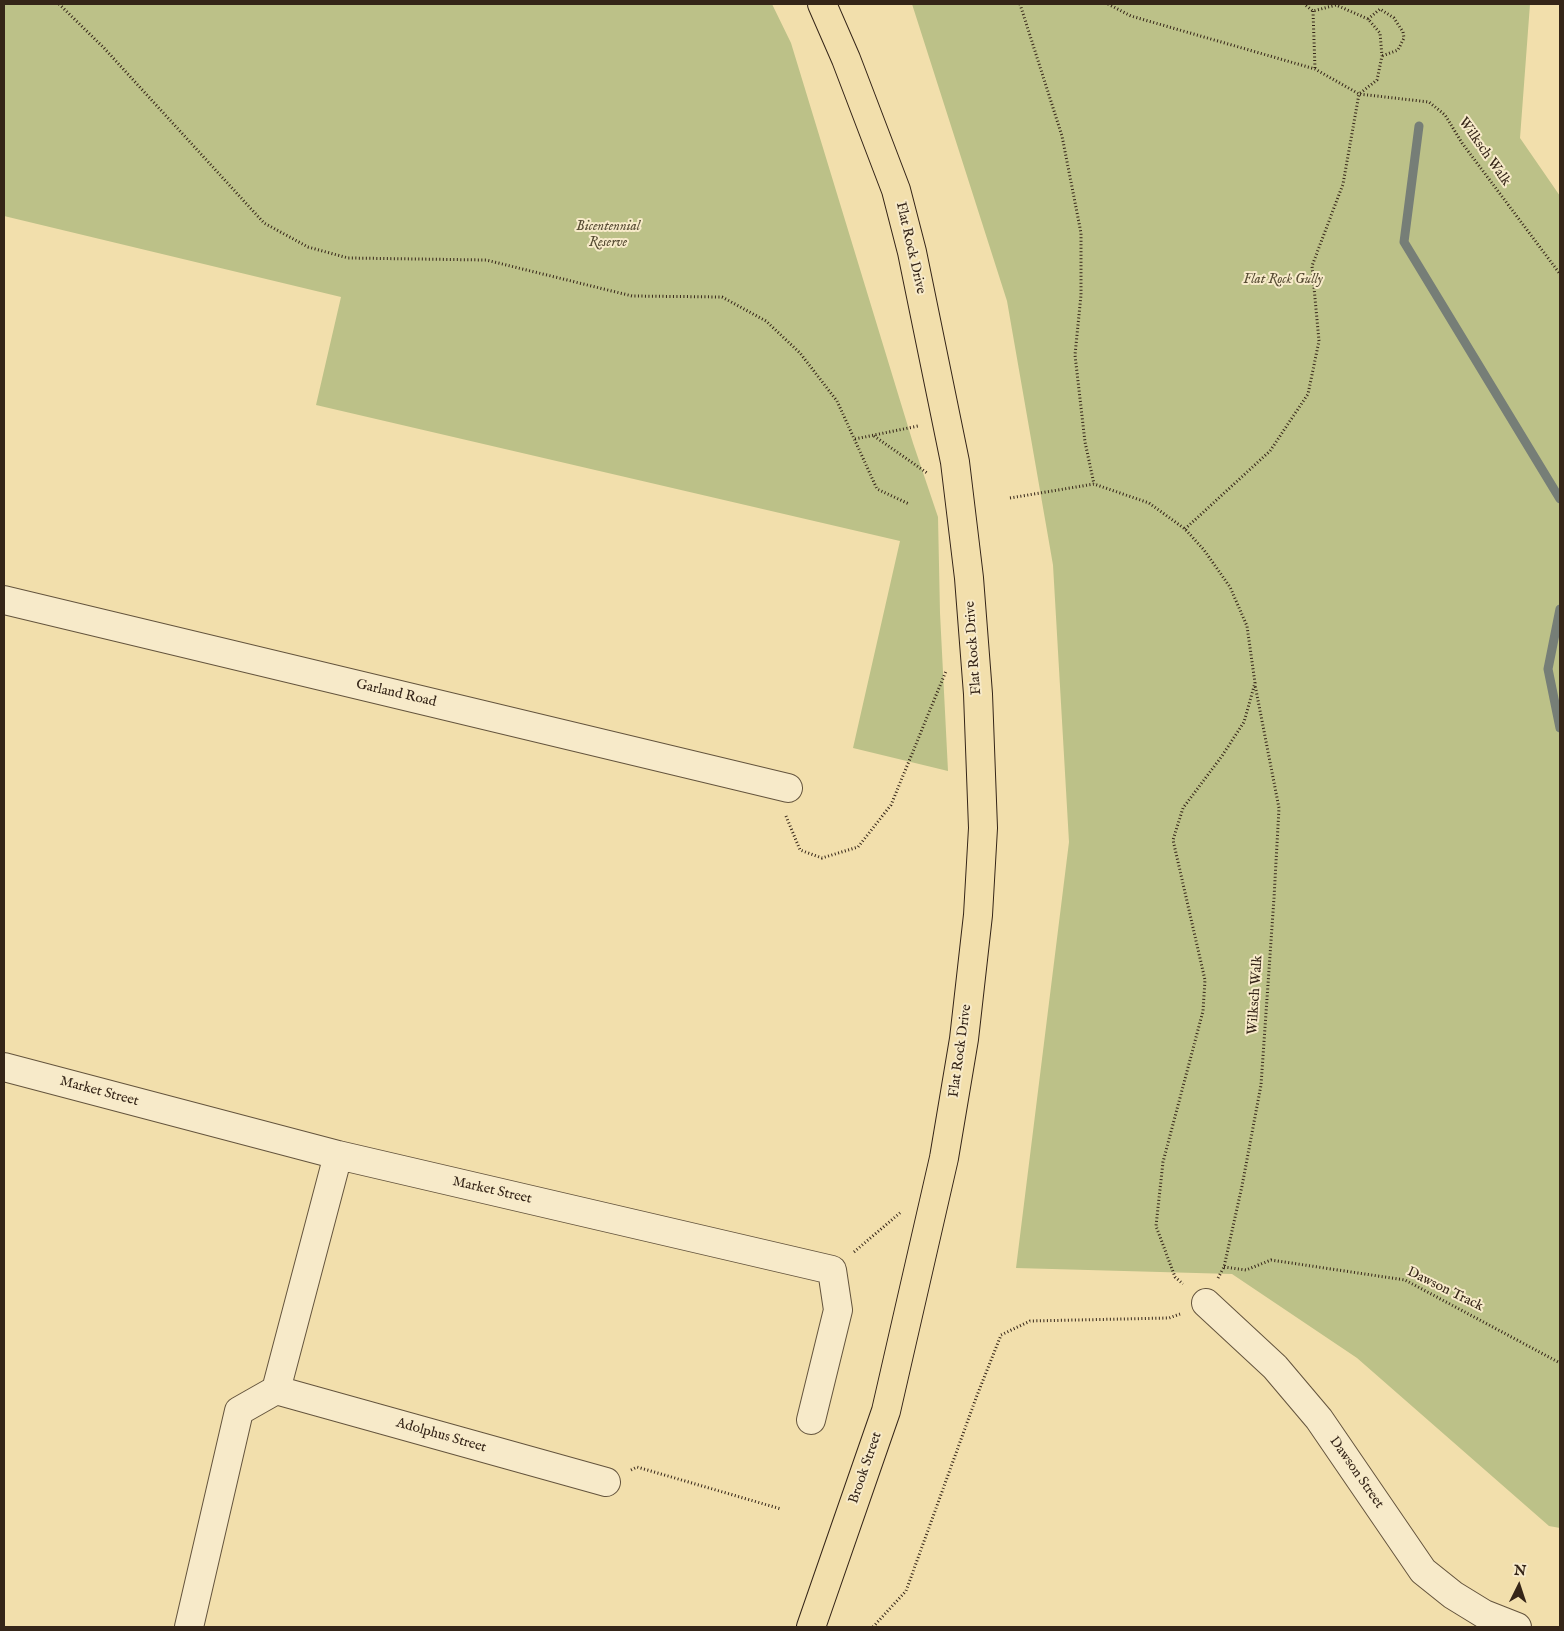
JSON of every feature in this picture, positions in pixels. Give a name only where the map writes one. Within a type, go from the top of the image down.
[{"type":"main road","name":"Flat Rock Drive","points":[[822,4],[846,59],[896,190],[912,252],[955,462],[969,578],[978,694],[982,828],[978,915],[964,1039],[944,1158],[910,1306]]},
{"type":"main road","name":"Brook Street","points":[[811,1627],[886,1411],[910,1306]]},
{"type":"street","name":"Garland Road","points":[[4,600],[788,788]]},
{"type":"street","name":"Market Street","points":[[4,1067],[338,1155],[832,1270]]},
{"type":"street","points":[[188,1627],[239,1411],[276,1390],[338,1155]]},
{"type":"street","points":[[811,1420],[838,1310],[832,1270]]},
{"type":"street","name":"Dawson Street","points":[[1206,1303],[1275,1367],[1319,1419],[1423,1571],[1453,1596],[1484,1614],[1517,1627]]},
{"type":"street","name":"Adolphus Street","points":[[276,1390],[606,1482]]},
{"type":"path","points":[[59,4],[104,48],[264,223],[308,247],[348,258],[486,260],[632,296],[722,297],[766,321],[800,353],[837,401],[877,489],[909,504]]},
{"type":"path","points":[[1010,498],[1094,484],[1085,442],[1075,355],[1081,295],[1081,233],[1062,136],[1020,4]]},
{"type":"path","points":[[1108,4],[1131,16],[1315,69],[1359,94]]},
{"type":"path","points":[[1304,4],[1313,11]]},
{"type":"path","points":[[1185,529],[1270,450],[1308,394],[1319,341],[1312,266],[1343,184],[1359,94],[1377,80],[1382,56],[1380,33],[1368,19],[1336,5],[1313,11]]},
{"type":"path","points":[[1368,19],[1380,9],[1394,18],[1403,32],[1404,38],[1398,50],[1382,56]]},
{"type":"path","points":[[1313,11],[1315,69]]},
{"type":"path","name":"Wilksch Walk","points":[[1359,94],[1429,102],[1444,115],[1462,143],[1560,274]]},
{"type":"path","points":[[855,439],[912,426],[947,423]]},
{"type":"path","points":[[874,436],[929,475]]},
{"type":"path","name":"Wilksch Walk","points":[[1094,484],[1149,503],[1185,529],[1204,550],[1233,595],[1248,626],[1255,683],[1279,808],[1261,1085],[1224,1267],[1206,1303]]},
{"type":"path","points":[[788,788],[786,818],[800,850],[822,858],[858,847],[891,805],[948,666]]},
{"type":"path","points":[[873,1627],[906,1590],[1001,1335],[1030,1321],[1169,1318],[1206,1303],[1174,1277],[1156,1226],[1163,1162],[1203,1011],[1205,980],[1173,840],[1183,808],[1222,756],[1244,722],[1255,683]]},
{"type":"path","points":[[832,1270],[904,1210]]},
{"type":"path","name":"Dawson Track","points":[[1224,1267],[1246,1270],[1271,1260],[1406,1280],[1560,1363]]},
{"type":"path","points":[[606,1482],[637,1467],[781,1508]]},
{"type":"green space","name":"Bicentennial Reserve","points":[[4,4],[772,4],[791,43],[913,443],[938,517],[940,613],[948,771],[853,748],[900,541],[316,405],[341,297],[4,216]]},
{"type":"green space","name":"Flat Rock Gully","points":[[912,4],[1530,4],[1520,138],[1560,196],[1560,1528],[1549,1526],[1357,1358],[1232,1274],[1016,1268],[1069,842],[1053,565],[1007,301]]},
{"type":"waterway","points":[[1419,126],[1404,242],[1560,499]]},
{"type":"waterway","points":[[1560,609],[1548,669],[1560,728]]}]
